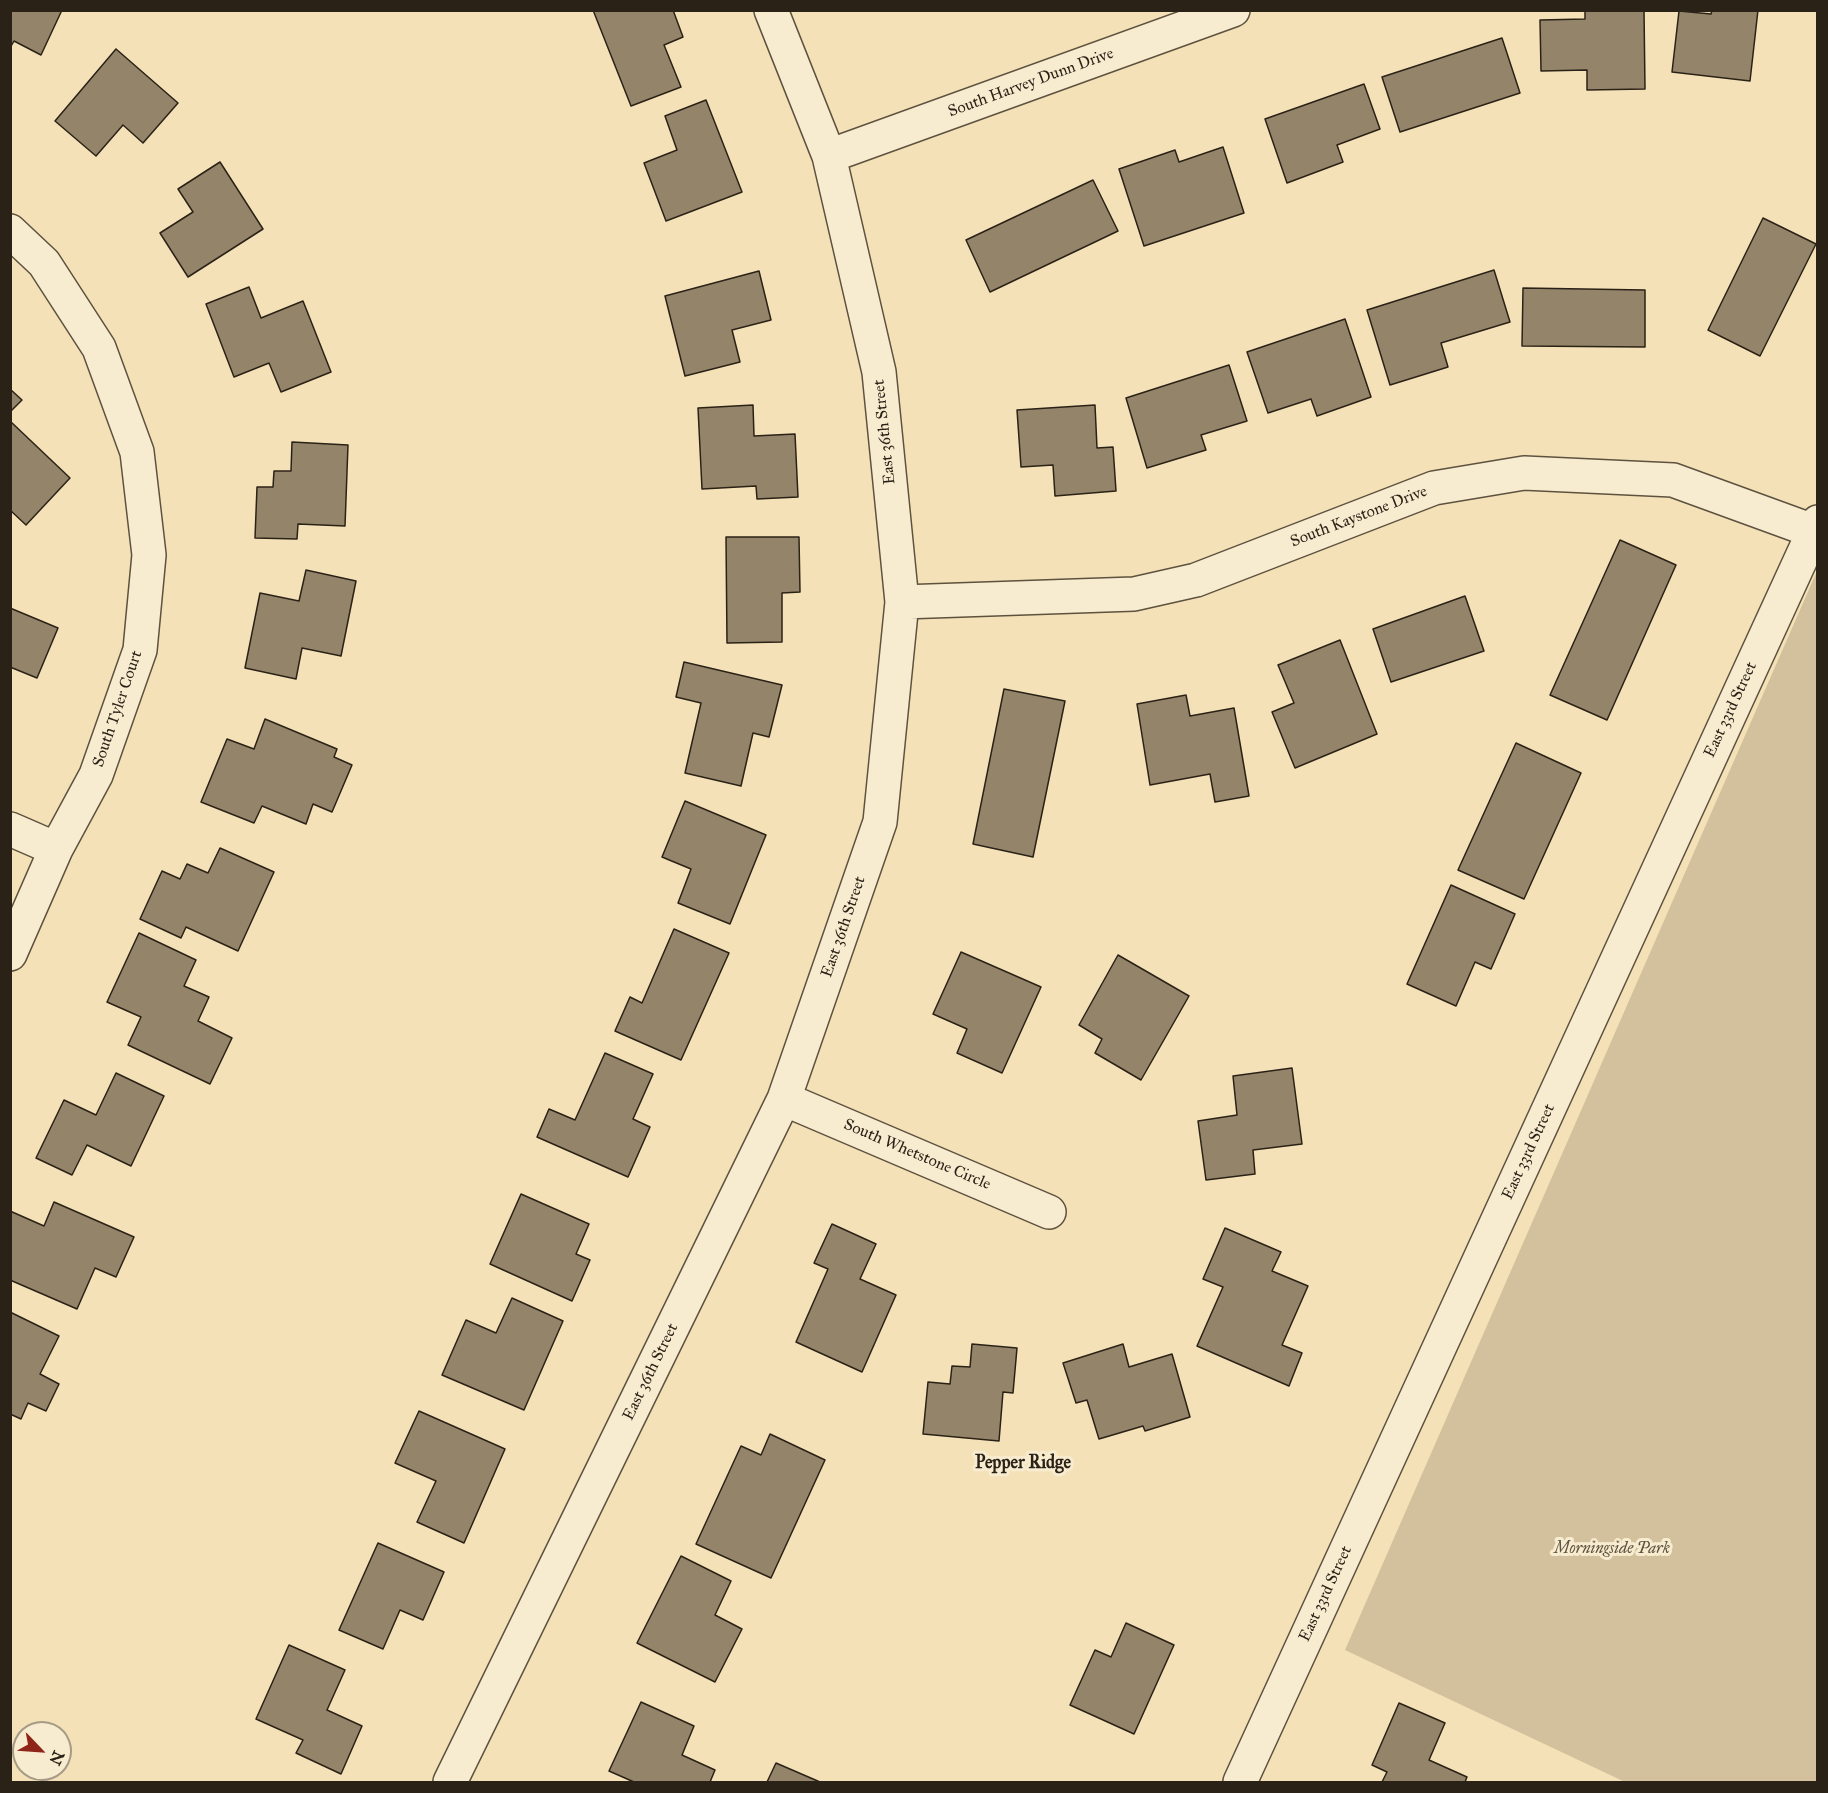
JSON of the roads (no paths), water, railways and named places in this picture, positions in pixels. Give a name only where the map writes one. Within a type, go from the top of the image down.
[{"type":"street","name":"East 36th Street","points":[[450,1782],[784,1099],[880,822],[903,602],[879,372],[829,156],[771,10]]},
{"type":"street","name":"South Harvey Dunn Drive","points":[[829,156],[1233,10]]},
{"type":"street","name":"South Tyler Court","points":[[10,231],[44,263],[99,348],[137,452],[149,555],[140,650],[96,775],[56,849],[10,954]]},
{"type":"street","name":"South Kaystone Drive","points":[[903,602],[1134,594],[1196,580],[1434,488],[1524,473],[1672,480],[1815,527]]},
{"type":"street","name":"East 33rd Street","points":[[1240,1782],[1815,527]]},
{"type":"street","points":[[10,829],[56,849]]},
{"type":"street","name":"South Whetstone Circle","points":[[784,1099],[1049,1212]]},
{"type":"district","name":"Pepper Ridge","points":[[1023,1464]]},
{"type":"park label","name":"Morningside Park","points":[[1612,1549]]}]
